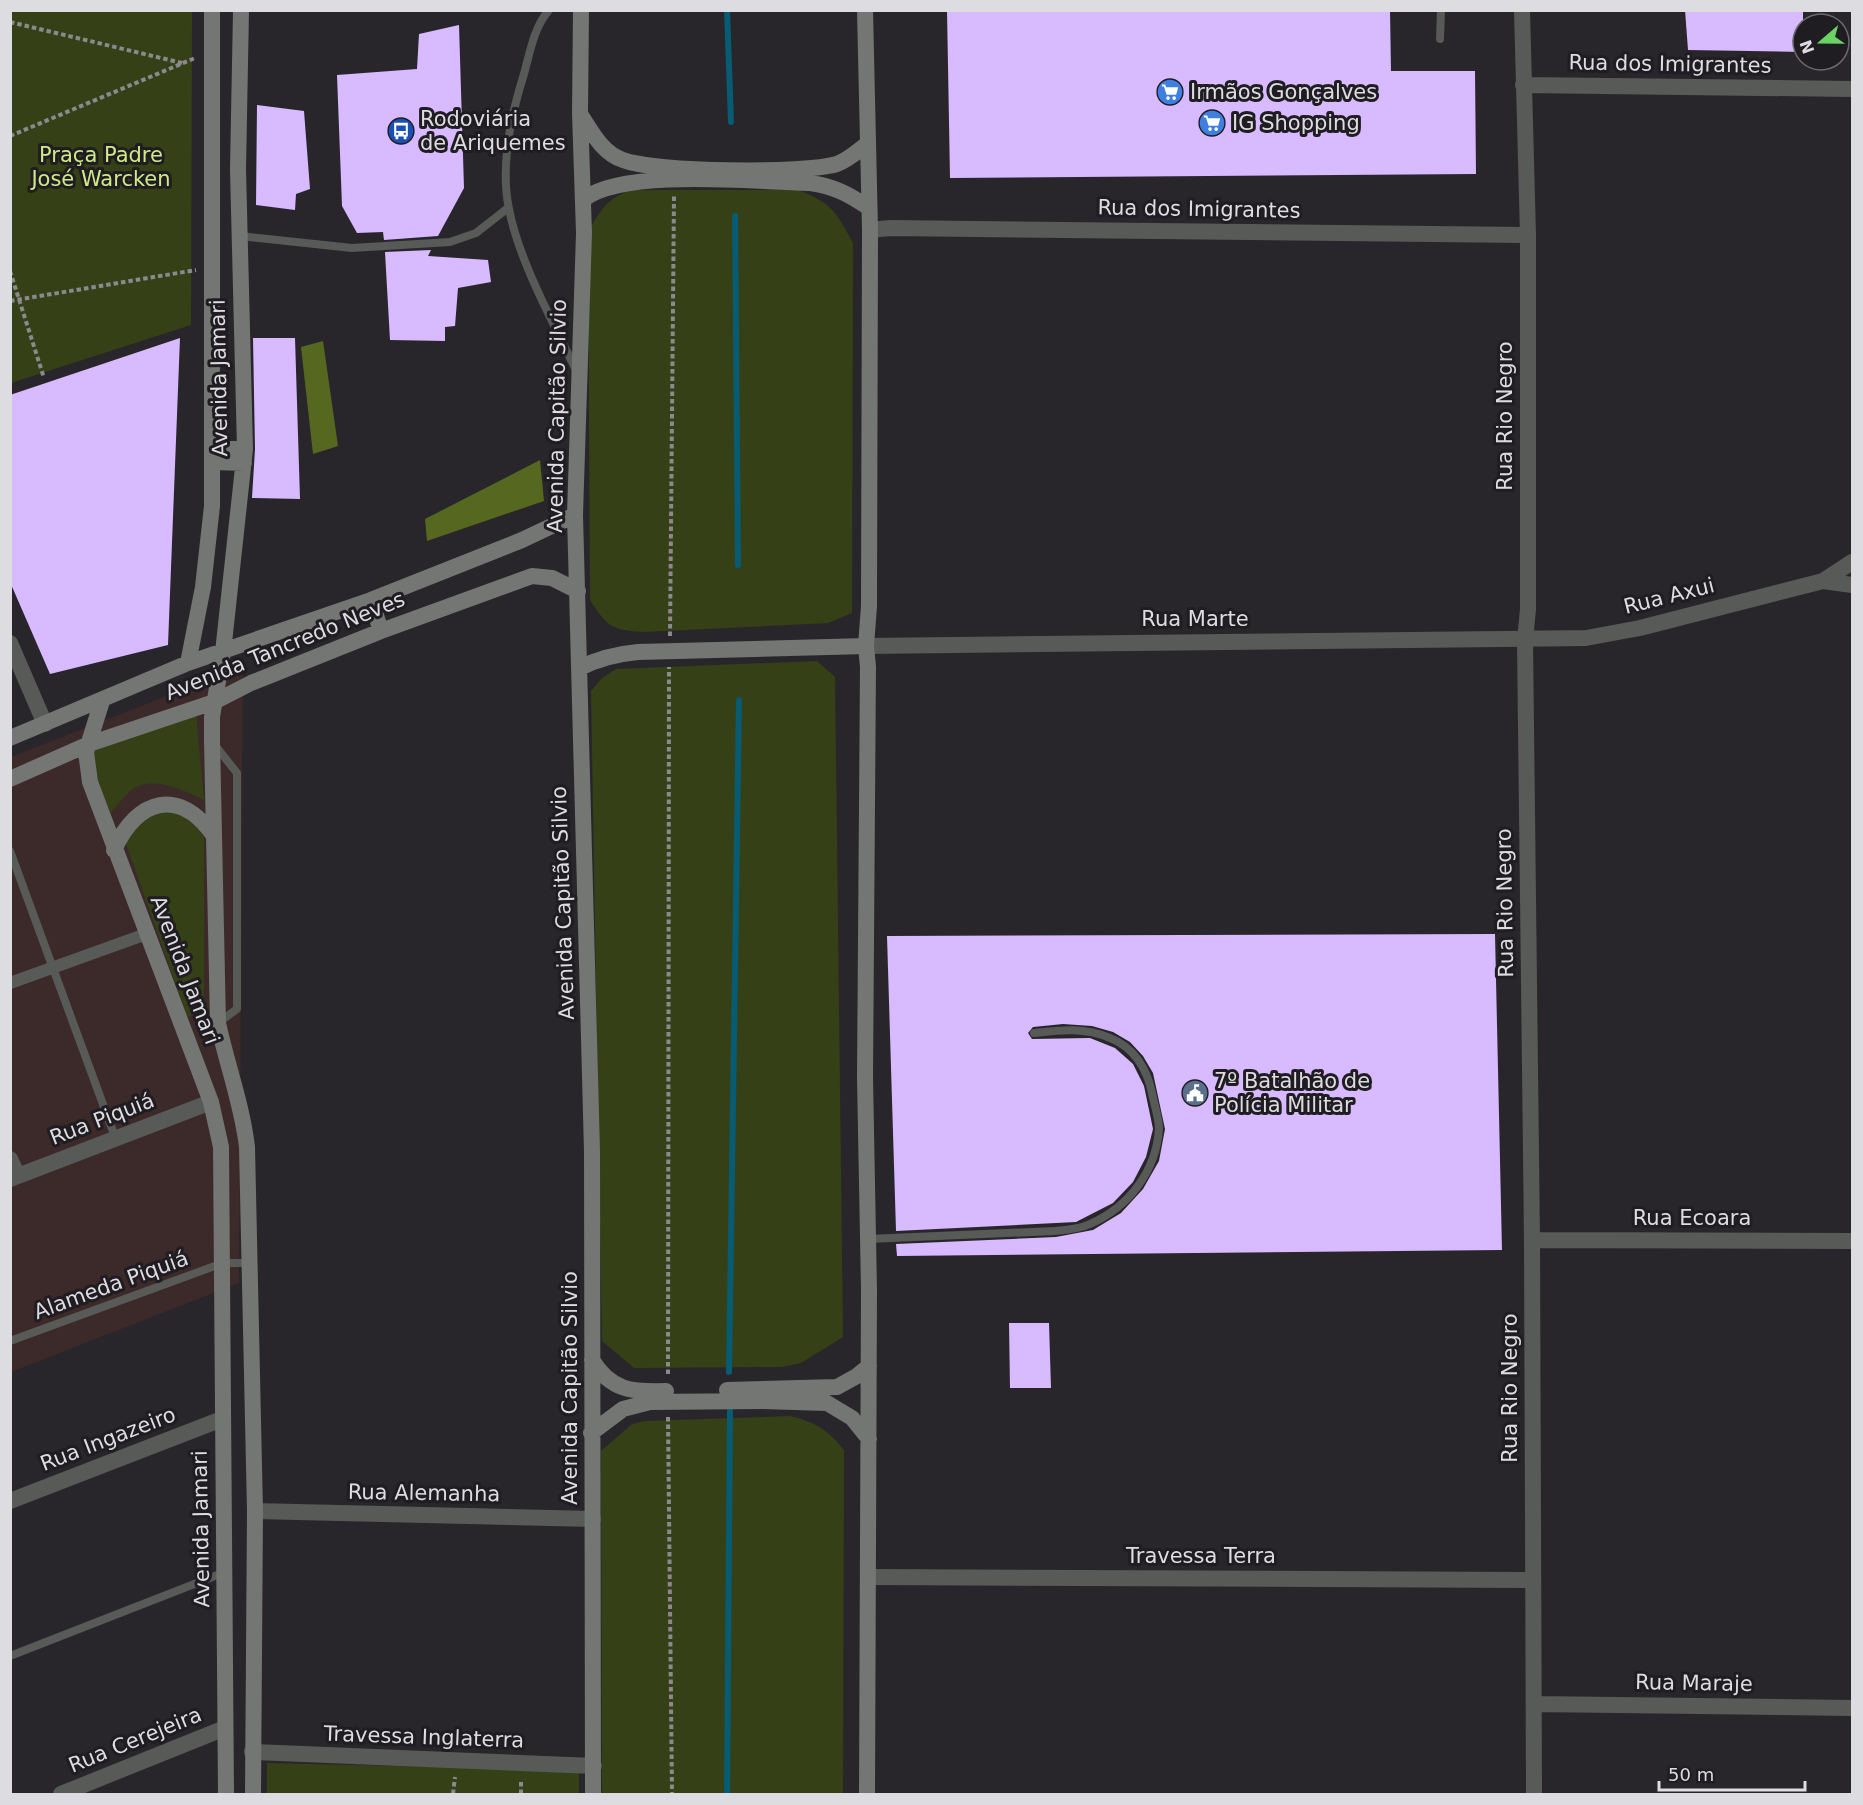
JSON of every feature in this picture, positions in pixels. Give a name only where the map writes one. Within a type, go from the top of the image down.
[{"type":"main road","name":"Avenida Jamari","points":[[188,663],[203,587],[212,506],[214,456],[212,10]]},
{"type":"main road","name":"Avenida Jamari","points":[[241,10],[239,236],[244,456],[223,652],[214,702],[212,741],[218,1023],[225,1057],[243,1113],[247,1147],[255,1512],[253,1794]]},
{"type":"main road","name":"Avenida Capitão Silvio","points":[[581,10],[580,113],[584,199],[575,515],[592,1151],[593,1794]]},
{"type":"main road","points":[[862,12],[870,230],[865,1077],[870,1577],[867,1794]]},
{"type":"main road","points":[[580,113],[608,153],[623,160],[651,165],[808,169],[839,163],[867,144]]},
{"type":"main road","points":[[584,199],[592,193],[618,184],[674,180],[827,185],[846,193],[869,208]]},
{"type":"main road","points":[[214,456],[244,456]]},
{"type":"main road","name":"Avenida Tancredo Neves","points":[[10,738],[188,663],[371,600],[522,540],[575,515]]},
{"type":"main road","name":"Avenida Tancredo Neves","points":[[10,780],[89,744],[214,702],[251,683],[381,631],[532,576],[552,578],[578,591]]},
{"type":"main road","points":[[371,600],[381,631]]},
{"type":"main road","points":[[580,668],[596,659],[614,654],[866,646]]},
{"type":"main road","name":"Avenida Jamari","points":[[102,701],[86,752],[86,768],[114,850],[149,933],[211,1102],[221,1147],[226,1794]]},
{"type":"main road","points":[[114,850],[122,832],[134,818],[149,807],[163,805],[178,804],[202,819],[214,837]]},
{"type":"main road","points":[[592,1360],[602,1374],[619,1388],[668,1397],[827,1403],[852,1418],[869,1439]]},
{"type":"main road","points":[[591,1433],[623,1409],[668,1397],[837,1387],[857,1376],[869,1365]]},
{"type":"main road","points":[[226,1567],[255,1563]]},
{"type":"street","name":"Rua Rio Negro","points":[[1522,10],[1528,235],[1525,641],[1532,1240],[1534,1794]]},
{"type":"street","name":"Rua dos Imigrantes","points":[[1523,85],[1852,88]]},
{"type":"street","name":"Rua dos Imigrantes","points":[[870,230],[890,228],[1528,235]]},
{"type":"street","name":"Rua Axui","points":[[1525,641],[1586,638],[1640,628],[1823,581],[1852,562]]},
{"type":"street","name":"Rua Axui","points":[[1823,581],[1852,585]]},
{"type":"street","name":"Rua Marte","points":[[866,646],[1190,641],[1525,641]]},
{"type":"street","points":[[10,643],[45,724]]},
{"type":"street","points":[[10,983],[149,933]]},
{"type":"street","name":"Rua Piquiá","points":[[14,1178],[115,1137],[211,1102]]},
{"type":"street","points":[[10,1159],[14,1178]]},
{"type":"street","name":"Rua Ecoara","points":[[1532,1240],[1852,1241]]},
{"type":"street","name":"Rua Ingazeiro","points":[[10,1501],[222,1419]]},
{"type":"street","name":"Rua Alemanha","points":[[255,1512],[593,1519]]},
{"type":"street","name":"Travessa Terra","points":[[870,1577],[1533,1580]]},
{"type":"street","name":"Rua Maraje","points":[[1534,1704],[1852,1708]]},
{"type":"street","name":"Rua Cerejeira","points":[[62,1794],[225,1728]]},
{"type":"street","name":"Travessa Inglaterra","points":[[252,1752],[594,1766]]},
{"type":"lane","points":[[549,10],[540,21],[524,73],[507,149],[508,208],[521,248],[580,378]]},
{"type":"lane","points":[[1440,39],[1441,10]]},
{"type":"lane","points":[[239,236],[352,248],[450,242],[476,233],[508,208]]},
{"type":"lane","name":"Avenida Jamari","points":[[212,741],[237,773],[237,1009],[218,1023]]},
{"type":"lane","points":[[10,851],[115,1137]]},
{"type":"lane","points":[[868,1239],[1055,1232],[1084,1227],[1116,1210],[1136,1191],[1152,1164],[1159,1128],[1151,1087],[1137,1055],[1111,1038],[1075,1028],[1034,1033]]},
{"type":"lane","points":[[223,1263],[249,1263]]},
{"type":"lane","name":"Alameda Piquiá","points":[[10,1341],[223,1263]]},
{"type":"lane","points":[[10,1656],[226,1567]]},
{"type":"path","points":[[10,22],[184,63]]},
{"type":"path","points":[[10,136],[212,51]]},
{"type":"path","points":[[672,1794],[668,1397],[669,652],[674,180]]},
{"type":"path","points":[[10,301],[212,268]]},
{"type":"path","points":[[10,272],[44,378]]},
{"type":"shaded area","points":[[243,666],[239,1283],[11,1372],[11,757]]},
{"type":"green space","name":"Praça Padre José Warcken","points":[[10,11],[192,11],[191,325],[11,383]]},
{"type":"green space","points":[[633,190],[798,190],[826,204],[842,223],[853,243],[852,613],[828,623],[644,632],[624,630],[611,625],[601,616],[590,600],[588,231],[611,200]]},
{"type":"green space","points":[[323,341],[338,446],[313,454],[301,347]]},
{"type":"green space","points":[[540,460],[544,501],[427,541],[425,519]]},
{"type":"green space","points":[[817,661],[835,677],[843,1337],[801,1363],[782,1367],[634,1368],[602,1341],[591,691],[602,678],[616,669]]},
{"type":"green space","points":[[195,704],[204,800],[167,785],[147,784],[137,786],[129,792],[111,813],[83,750]]},
{"type":"green space","points":[[160,809],[185,818],[204,837],[204,1015],[187,1016],[125,841],[138,822]]},
{"type":"green space","points":[[790,1416],[820,1428],[844,1450],[843,1794],[602,1794],[601,1451],[632,1424],[645,1421]]},
{"type":"green space","points":[[267,1763],[579,1770],[579,1794],[267,1794]]},
{"type":"building","name":"IG Shopping","points":[[947,10],[1390,10],[1391,71],[1475,71],[1476,174],[950,178]]},
{"type":"building","points":[[1685,10],[1803,10],[1803,12],[1791,12],[1791,52],[1688,50]]},
{"type":"building","name":"Rodoviária de Ariquemes","points":[[459,25],[464,188],[438,236],[384,240],[383,232],[357,233],[342,206],[337,75],[417,69],[419,34]]},
{"type":"building","points":[[257,105],[304,111],[310,189],[296,194],[295,210],[256,205]]},
{"type":"building","points":[[431,250],[428,256],[488,260],[491,282],[458,288],[455,326],[445,327],[445,341],[390,340],[385,252]]},
{"type":"building","points":[[180,338],[168,645],[50,674],[10,582],[10,395]]},
{"type":"building","points":[[253,338],[295,338],[300,499],[252,498],[255,449]]},
{"type":"building","name":"7º Batalhão de Polícia Militar","points":[[1495,934],[1502,1250],[897,1256],[896,1244],[1056,1237],[1093,1230],[1121,1213],[1143,1189],[1159,1161],[1165,1129],[1153,1073],[1143,1056],[1130,1042],[1113,1032],[1092,1026],[1063,1024],[1033,1027],[1028,1033],[1032,1039],[1090,1038],[1115,1048],[1133,1064],[1144,1086],[1153,1129],[1146,1157],[1133,1182],[1113,1203],[1076,1222],[896,1231],[887,936]]},
{"type":"building","points":[[1009,1323],[1049,1323],[1051,1388],[1010,1388]]},
{"type":"waterway","points":[[727,10],[731,122]]},
{"type":"waterway","points":[[735,216],[738,565]]},
{"type":"waterway","points":[[729,1372],[739,700]]},
{"type":"waterway","points":[[727,1794],[730,1411]]},
{"type":"place","name":"Irmãos Gonçalves","points":[[1170,92]]},
{"type":"place","name":"IG Shopping","points":[[1212,123]]},
{"type":"place","name":"Rodoviária de Ariquemes","points":[[401,131]]},
{"type":"place","name":"7º Batalhão de Polícia Militar","points":[[1195,1093]]}]
